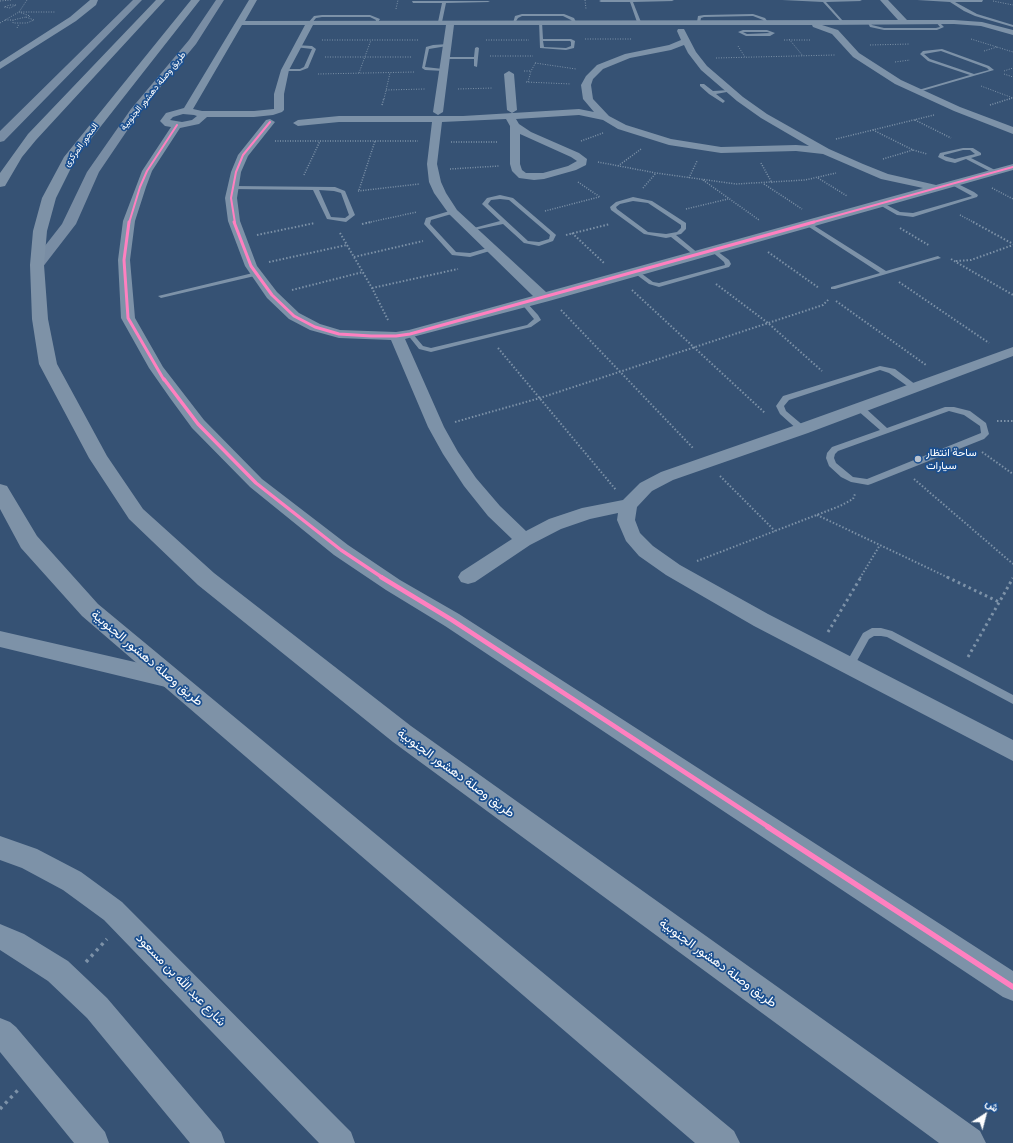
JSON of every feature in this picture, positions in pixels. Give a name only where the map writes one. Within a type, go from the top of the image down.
[{"type":"highway","points":[[0,183],[17,156],[32,137],[161,0]]},
{"type":"highway","name":"المحور المركزى","points":[[40,319],[37,265],[40,231],[49,198],[70,157],[196,0]]},
{"type":"highway","name":"طريق وصلة دهشور الجنوبية","points":[[40,319],[48,364],[99,458],[136,514],[206,579],[402,734],[968,1143]]},
{"type":"highway","name":"طريق وصلة دهشور الجنوبية","points":[[0,491],[29,542],[90,610],[722,1143]]},
{"type":"main road","points":[[0,138],[138,0]]},
{"type":"main road","name":"طريق وصلة دهشور الجنوبية","points":[[37,265],[69,224],[93,172],[135,111],[193,42],[220,0]]},
{"type":"street","points":[[0,66],[73,19],[93,3],[94,0]]},
{"type":"street","points":[[254,0],[182,118],[147,171],[129,221],[124,260],[124,281],[128,318],[156,368],[175,396],[198,424],[225,452],[268,492],[342,550],[393,585],[465,629],[1013,987]]},
{"type":"street","points":[[884,0],[905,22]]},
{"type":"street","points":[[450,22],[434,142],[434,176],[450,208],[492,249],[546,297]]},
{"type":"street","points":[[663,22],[684,36],[694,56],[730,91],[764,116],[814,145],[858,166],[885,177],[938,188]]},
{"type":"street","points":[[684,36],[686,26],[696,22]]},
{"type":"street","points":[[841,39],[840,26],[847,22]]},
{"type":"street","points":[[240,23],[905,22],[939,25],[975,23],[1013,33]]},
{"type":"street","points":[[276,119],[278,94],[284,73],[296,46],[310,23]]},
{"type":"street","points":[[810,23],[841,39],[856,55],[869,65],[917,92],[1013,131]]},
{"type":"street","points":[[684,36],[660,49],[617,59],[594,71],[588,78],[586,85],[588,99],[592,105],[606,118],[622,127],[654,139],[703,148],[754,150],[782,148],[826,151]]},
{"type":"street","points":[[660,49],[694,56]]},
{"type":"street","points":[[509,78],[512,118],[515,142],[515,164],[517,171],[523,176],[534,177],[563,171],[578,166],[582,163],[582,159],[527,134],[512,118]]},
{"type":"street","points":[[512,118],[571,105],[588,99]]},
{"type":"street","points":[[291,109],[276,119],[242,155],[236,172],[233,188],[232,207],[234,221],[239,239],[254,270],[272,295],[294,316],[315,327],[339,334],[403,335],[546,297],[1013,167]]},
{"type":"street","points":[[298,123],[308,116],[306,112],[380,112],[512,118],[579,112],[606,118]]},
{"type":"street","points":[[182,118],[276,119],[298,123],[339,119],[438,115]]},
{"type":"street","points":[[182,118],[187,125],[200,117]]},
{"type":"street","points":[[782,148],[789,144],[793,139],[793,133]]},
{"type":"street","points":[[885,177],[893,188],[895,200]]},
{"type":"street","points":[[403,335],[436,427],[451,454],[470,482],[494,511],[524,540]]},
{"type":"street","points":[[468,576],[524,540],[555,524],[588,513],[628,504],[646,487],[667,476],[795,432],[943,378],[1009,352]]},
{"type":"street","points":[[628,504],[626,520],[632,536],[646,551],[673,570],[761,620],[1013,751]]},
{"type":"street","points":[[0,639],[174,680]]},
{"type":"street","name":"شارع عبد الله بن مسعود","points":[[0,848],[28,858],[72,881],[113,911],[340,1143]]},
{"type":"street","points":[[0,937],[15,943],[58,971],[97,1008],[210,1143]]},
{"type":"street","points":[[0,1032],[6,1037],[94,1143]]},
{"type":"lane","points":[[784,0],[860,1]]},
{"type":"lane","points":[[919,0],[982,0]]},
{"type":"lane","points":[[950,0],[976,15],[1013,26]]},
{"type":"lane","points":[[602,1],[672,2]]},
{"type":"lane","points":[[631,1],[639,22]]},
{"type":"lane","points":[[824,1],[847,22]]},
{"type":"lane","points":[[413,2],[488,2]]},
{"type":"lane","points":[[440,22],[444,2]]},
{"type":"lane","points":[[514,22],[516,17],[522,16],[564,15],[573,18],[574,22]]},
{"type":"lane","points":[[696,22],[699,17],[704,16],[753,15],[764,18],[766,22]]},
{"type":"lane","points":[[540,22],[541,46],[549,49],[569,49],[573,46],[573,41],[541,40]]},
{"type":"lane","points":[[747,22],[752,31]]},
{"type":"lane","points":[[868,22],[871,26],[884,29],[939,25]]},
{"type":"lane","points":[[769,31],[772,32],[771,34],[746,35],[740,32],[769,31]]},
{"type":"lane","points":[[443,71],[423,68],[428,47],[447,45]]},
{"type":"lane","points":[[284,73],[305,69],[311,57],[314,48],[296,46]]},
{"type":"lane","points":[[476,66],[477,48]]},
{"type":"lane","points":[[917,92],[992,70],[988,67],[941,50],[933,50],[922,53],[926,58],[974,75]]},
{"type":"lane","points":[[445,58],[476,57]]},
{"type":"lane","points":[[702,85],[723,102]]},
{"type":"lane","points":[[711,93],[730,91]]},
{"type":"lane","points":[[965,148],[971,149],[979,154],[952,161],[942,158],[941,155],[965,148]]},
{"type":"lane","points":[[967,158],[995,172]]},
{"type":"lane","points":[[881,204],[899,214],[908,216],[972,199],[975,195],[954,184]]},
{"type":"lane","points":[[233,188],[315,188],[335,189],[343,192],[352,215],[346,220],[332,219],[328,215],[315,188]]},
{"type":"lane","points":[[500,197],[508,198],[530,215],[553,235],[553,238],[548,242],[539,244],[526,242],[485,204],[486,200],[500,197]]},
{"type":"lane","points":[[640,199],[650,202],[668,214],[684,224],[684,228],[679,233],[659,236],[646,233],[614,210],[613,207],[618,202],[640,199]]},
{"type":"lane","points":[[450,208],[428,219],[427,224],[454,254],[470,255],[492,249]]},
{"type":"lane","points":[[472,230],[505,222]]},
{"type":"lane","points":[[814,222],[885,273]]},
{"type":"lane","points":[[672,235],[697,255]]},
{"type":"lane","points":[[636,272],[651,283],[659,285],[724,268],[728,264],[713,250]]},
{"type":"lane","points":[[834,288],[938,258]]},
{"type":"lane","points":[[161,296],[254,270]]},
{"type":"lane","points":[[403,335],[421,348],[431,350],[489,336],[534,323],[538,320],[524,303]]},
{"type":"lane","points":[[795,432],[780,406],[786,398],[880,368],[892,371],[916,388]]},
{"type":"lane","points":[[860,408],[886,431]]},
{"type":"lane","points":[[948,409],[954,409],[967,413],[983,425],[985,434],[968,442],[868,482],[851,479],[844,475],[832,464],[830,458],[831,453],[835,449],[948,409]]},
{"type":"lane","points":[[850,665],[866,636],[872,632],[889,634],[1013,700]]},
{"type":"path","points":[[0,1],[10,0]]},
{"type":"path","points":[[13,0],[15,2],[13,4]]},
{"type":"path","points":[[0,23],[19,12],[27,0]]},
{"type":"path","points":[[982,0],[1013,5]]},
{"type":"path","points":[[5,7],[13,4],[16,6]]},
{"type":"path","points":[[7,10],[24,4]]},
{"type":"path","points":[[0,7],[10,8]]},
{"type":"path","points":[[19,12],[57,12]]},
{"type":"path","points":[[14,20],[13,23],[19,24],[34,20],[29,17],[30,16],[19,12]]},
{"type":"path","points":[[5,20],[29,17]]},
{"type":"path","points":[[17,28],[19,24]]},
{"type":"path","points":[[939,25],[1013,52]]},
{"type":"path","points":[[771,34],[790,40],[803,56]]},
{"type":"path","points":[[782,40],[841,39],[910,44]]},
{"type":"path","points":[[359,73],[371,40]]},
{"type":"path","points":[[528,82],[535,64],[549,49]]},
{"type":"path","points":[[694,56],[856,55]]},
{"type":"path","points":[[476,57],[541,56]]},
{"type":"path","points":[[311,57],[425,57]]},
{"type":"path","points":[[869,65],[926,58]]},
{"type":"path","points":[[535,64],[594,71]]},
{"type":"path","points":[[284,73],[390,73],[443,71]]},
{"type":"path","points":[[524,71],[531,71]]},
{"type":"path","points":[[380,112],[390,73]]},
{"type":"path","points":[[509,78],[528,82],[586,85]]},
{"type":"path","points":[[961,79],[1013,98]]},
{"type":"path","points":[[814,145],[956,109]]},
{"type":"path","points":[[914,120],[961,143],[965,148]]},
{"type":"path","points":[[559,148],[622,127]]},
{"type":"path","points":[[873,130],[913,150],[941,155]]},
{"type":"path","points":[[618,166],[654,139]]},
{"type":"path","points":[[254,141],[515,142]]},
{"type":"path","points":[[297,188],[320,141]]},
{"type":"path","points":[[359,191],[375,141]]},
{"type":"path","points":[[754,150],[772,183]]},
{"type":"path","points":[[582,159],[703,180],[736,184],[772,183],[834,174],[913,150]]},
{"type":"path","points":[[343,192],[359,191],[434,176],[515,164]]},
{"type":"path","points":[[563,171],[613,207]]},
{"type":"path","points":[[818,177],[866,208],[930,246]]},
{"type":"path","points":[[703,180],[777,232]]},
{"type":"path","points":[[764,183],[814,222]]},
{"type":"path","points":[[530,215],[599,197]]},
{"type":"path","points":[[668,214],[728,198]]},
{"type":"path","points":[[944,207],[1013,244]]},
{"type":"path","points":[[338,230],[450,208]]},
{"type":"path","points":[[239,239],[332,219],[372,288],[403,335]]},
{"type":"path","points":[[553,238],[628,220]]},
{"type":"path","points":[[572,233],[694,348],[795,432]]},
{"type":"path","points":[[354,257],[439,238]]},
{"type":"path","points":[[751,240],[943,378]]},
{"type":"path","points":[[254,270],[347,244]]},
{"type":"path","points":[[938,258],[956,261],[971,260],[1013,244]]},
{"type":"path","points":[[949,257],[1013,295]]},
{"type":"path","points":[[372,288],[463,268]]},
{"type":"path","points":[[272,295],[363,272]]},
{"type":"path","points":[[704,273],[768,324],[834,382]]},
{"type":"path","points":[[885,273],[1009,352]]},
{"type":"path","points":[[436,427],[540,398],[823,305],[829,301],[834,288]]},
{"type":"path","points":[[546,297],[775,531]]},
{"type":"path","points":[[489,336],[628,504]]},
{"type":"path","points":[[968,442],[1013,474]]},
{"type":"path","points":[[901,469],[1013,564]]},
{"type":"path","points":[[673,570],[817,515],[853,499],[856,490],[851,479]]},
{"type":"path","points":[[817,515],[1000,602]]},
{"type":"path","points":[[818,649],[880,545]]},
{"type":"path","points":[[960,672],[1013,578]]},
{"type":"path","points":[[68,980],[123,921]]},
{"type":"cycle path","points":[[270,122],[243,155],[236,172],[231,198],[234,221],[251,266],[272,295],[294,316],[315,327],[339,334],[371,336],[396,336],[410,334],[1013,167]]},
{"type":"cycle path","points":[[177,125],[147,171],[129,221],[124,260],[128,318],[156,368],[175,395],[198,424],[225,453],[256,483],[341,550],[393,585],[452,620],[1013,987]]},
{"type":"place","name":"ساحة انتظار سيارات","points":[[918,459]]}]
